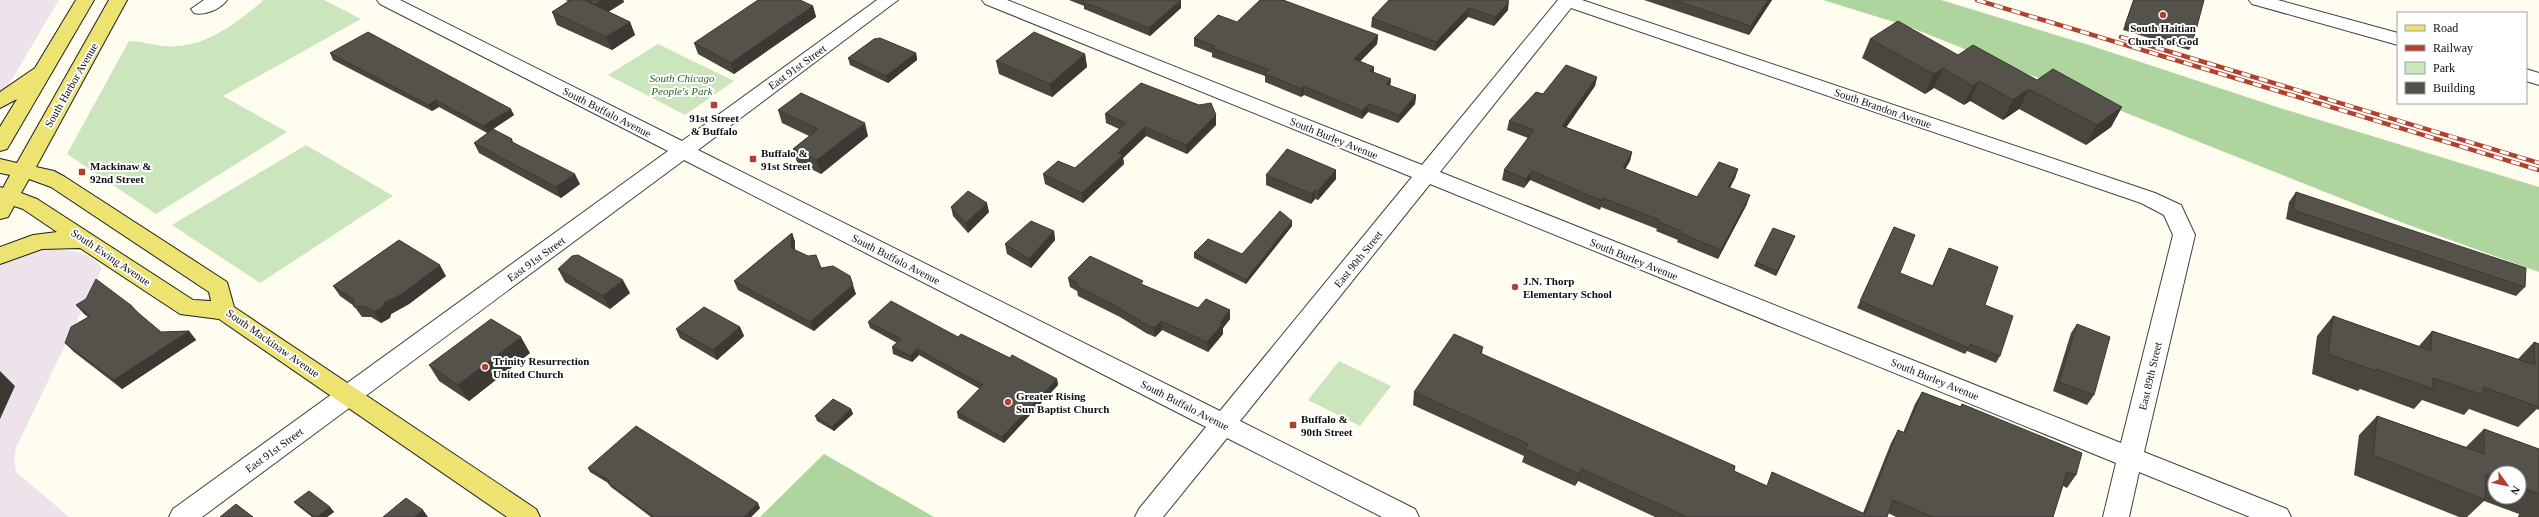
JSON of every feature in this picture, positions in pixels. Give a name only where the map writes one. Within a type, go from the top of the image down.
[{"type":"main road","points":[[0,144],[85,0]]},
{"type":"main road","name":"South Harbor Avenue","points":[[3,201],[25,170],[38,143],[118,0]]},
{"type":"main road","points":[[0,102],[46,68]]},
{"type":"main road","points":[[0,166],[25,170]]},
{"type":"main road","name":"South Mackinaw Avenue","points":[[25,170],[47,176],[58,182],[219,288],[224,311],[527,517]]},
{"type":"main road","name":"South Ewing Avenue","points":[[3,201],[30,204],[87,240],[188,308],[224,311]]},
{"type":"main road","points":[[0,256],[16,248],[46,239],[87,240]]},
{"type":"street","points":[[200,9],[218,0]]},
{"type":"street","name":"South Buffalo Avenue","points":[[386,0],[1406,517]]},
{"type":"street","name":"East 91st Street","points":[[182,517],[889,0]]},
{"type":"street","name":"South Burley Avenue","points":[[991,0],[2278,517]]},
{"type":"street","points":[[2258,0],[2397,39]]},
{"type":"street","name":"East 90th Street","points":[[1148,517],[1567,1]]},
{"type":"street","name":"South Brandon Avenue","points":[[1567,1],[2148,198],[2173,210],[2184,235]]},
{"type":"street","points":[[2527,75],[2539,79]]},
{"type":"street","name":"East 89th Street","points":[[2116,517],[2184,235]]},
{"type":"shaded area","points":[[0,0],[59,0],[8,86],[0,94]]},
{"type":"shaded area","points":[[52,249],[73,251],[91,257],[102,268],[16,448],[14,459],[16,472],[69,517],[0,517],[0,266],[15,255],[35,250]]},
{"type":"green space","points":[[264,0],[324,0],[361,19],[223,96],[287,132],[156,214],[67,154],[129,41],[163,46],[192,44],[218,34],[242,18]]},
{"type":"green space","points":[[1823,0],[1941,0],[2092,46],[2280,108],[2539,187],[2539,272],[2406,224],[1907,26]]},
{"type":"green space","name":"South Chicago People's Park","points":[[658,44],[734,81],[685,115],[608,75]]},
{"type":"green space","points":[[306,145],[393,196],[260,283],[172,225]]},
{"type":"green space","points":[[1339,361],[1391,386],[1360,426],[1308,400]]},
{"type":"green space","points":[[824,454],[934,517],[760,517]]},
{"type":"building","points":[[571,0],[584,0],[630,22],[606,37],[552,12]]},
{"type":"building","points":[[587,0],[601,0],[595,4]]},
{"type":"building","points":[[758,0],[800,0],[813,6],[731,63],[694,43]]},
{"type":"building","points":[[1083,0],[1181,0],[1149,28],[1083,2]]},
{"type":"building","points":[[1260,0],[1283,0],[1378,35],[1354,59],[1374,67],[1370,71],[1391,79],[1386,84],[1416,95],[1399,115],[1369,104],[1362,111],[1304,86],[1302,89],[1265,74],[1269,70],[1212,48],[1215,46],[1194,38],[1218,15],[1237,22]]},
{"type":"building","points":[[1389,0],[1509,1],[1496,17],[1469,8],[1436,42],[1372,18]]},
{"type":"building","points":[[1674,0],[1768,0],[1751,26]]},
{"type":"building","name":"South Haitian Church of God","points":[[2134,0],[2204,0],[2192,45],[2125,25]]},
{"type":"building","points":[[1898,21],[1958,55],[1973,45],[2037,80],[2053,69],[2122,107],[2097,125],[2029,89],[2013,100],[1979,81],[1973,86],[1943,68],[1934,74],[1870,39]]},
{"type":"building","points":[[368,32],[511,109],[483,126],[436,100],[428,105],[330,53]]},
{"type":"building","points":[[1034,32],[1085,54],[1050,84],[996,61]]},
{"type":"building","points":[[880,38],[916,53],[886,76],[848,58],[874,39]]},
{"type":"building","points":[[1566,65],[1597,77],[1562,126],[1632,152],[1623,168],[1697,197],[1719,162],[1738,169],[1728,187],[1750,195],[1721,250],[1680,233],[1681,231],[1659,222],[1660,220],[1603,198],[1602,201],[1532,171],[1526,179],[1504,170],[1534,130],[1509,121],[1536,92],[1543,94]]},
{"type":"building","points":[[1141,83],[1199,105],[1211,103],[1216,115],[1186,145],[1145,127],[1118,153],[1123,155],[1082,193],[1043,174],[1058,161],[1075,168],[1126,123],[1105,114]]},
{"type":"building","points":[[801,93],[865,123],[817,160],[793,149],[818,129],[778,110]]},
{"type":"building","points":[[493,129],[512,139],[510,141],[575,174],[556,187],[474,143]]},
{"type":"building","points":[[1287,149],[1336,170],[1318,191],[1315,190],[1312,194],[1266,175]]},
{"type":"building","points":[[968,191],[987,203],[966,223],[951,207]]},
{"type":"building","points":[[2296,192],[2526,268],[2525,287],[2293,210]]},
{"type":"building","points":[[1280,211],[1292,221],[1246,280],[1194,253],[1208,239],[1242,254]]},
{"type":"building","points":[[1031,221],[1054,231],[1029,259],[1005,244]]},
{"type":"building","points":[[1894,227],[1915,235],[1900,273],[1933,286],[1949,248],[1998,267],[1985,305],[2013,316],[2000,356],[1970,344],[1969,348],[1860,301]]},
{"type":"building","points":[[1773,228],[1795,236],[1777,271],[1756,262]]},
{"type":"building","points":[[792,233],[791,248],[808,256],[816,255],[821,268],[833,266],[850,276],[853,285],[810,322],[734,281]]},
{"type":"building","points":[[399,240],[440,265],[402,294],[384,303],[383,307],[374,312],[364,306],[354,307],[353,299],[333,286]]},
{"type":"building","points":[[578,255],[623,280],[603,296],[558,269],[572,256]]},
{"type":"building","points":[[1090,256],[1143,281],[1141,284],[1198,308],[1206,299],[1230,310],[1220,323],[1223,324],[1207,342],[1161,321],[1154,328],[1077,286],[1079,284],[1068,278]]},
{"type":"building","points":[[96,279],[132,306],[131,307],[161,332],[189,331],[114,380],[65,343],[71,327],[90,316],[76,305],[86,299]]},
{"type":"building","points":[[891,301],[958,337],[961,334],[1010,358],[1012,355],[1057,379],[1002,437],[957,412],[983,385],[917,349],[910,356],[892,347],[901,339],[868,322]]},
{"type":"building","points":[[704,307],[740,327],[713,350],[676,329]]},
{"type":"building","points":[[2333,316],[2431,351],[2432,331],[2535,365],[2534,342],[2539,344],[2539,407],[2483,387],[2483,395],[2433,378],[2433,389],[2328,354]]},
{"type":"building","points":[[491,319],[521,337],[458,385],[429,365]]},
{"type":"building","points":[[2077,324],[2110,337],[2094,395],[2059,382]]},
{"type":"building","points":[[1454,334],[1483,347],[1480,353],[1735,466],[1734,471],[1767,486],[1772,472],[1865,514],[1898,430],[1905,433],[1922,392],[1961,407],[1962,404],[2082,453],[2076,475],[2067,472],[2053,517],[1933,517],[1893,500],[1887,517],[1687,517],[1582,469],[1579,474],[1525,449],[1528,444],[1414,392]]},
{"type":"building","points":[[833,399],[851,409],[832,427],[815,416]]},
{"type":"building","points":[[2377,416],[2484,454],[2484,429],[2539,449],[2539,494],[2527,489],[2527,465],[2487,465],[2485,500],[2373,455]]},
{"type":"building","points":[[636,426],[758,503],[744,517],[654,517],[608,483],[610,481],[588,468]]},
{"type":"building","points":[[309,491],[330,507],[317,517],[314,517],[294,502]]},
{"type":"building","points":[[406,498],[423,510],[414,517],[383,517]]},
{"type":"building","points":[[236,504],[253,517],[220,517]]},
{"type":"railway","points":[[1977,0],[2539,170]]},
{"type":"railway","points":[[2121,37],[2539,163]]},
{"type":"place","name":"South Haitian Church of God","points":[[2163,15]]},
{"type":"place","name":"91st Street & Buffalo","points":[[714,105]]},
{"type":"place","name":"Buffalo & 91st Street","points":[[753,159]]},
{"type":"place","name":"Mackinaw & 92nd Street","points":[[82,172]]},
{"type":"place","name":"J.N. Thorp Elementary School","points":[[1515,287]]},
{"type":"place","name":"Trinity Resurrection United Church","points":[[485,367]]},
{"type":"place","name":"Greater Rising Sun Baptist Church","points":[[1008,402]]},
{"type":"place","name":"Buffalo & 90th Street","points":[[1293,425]]}]
